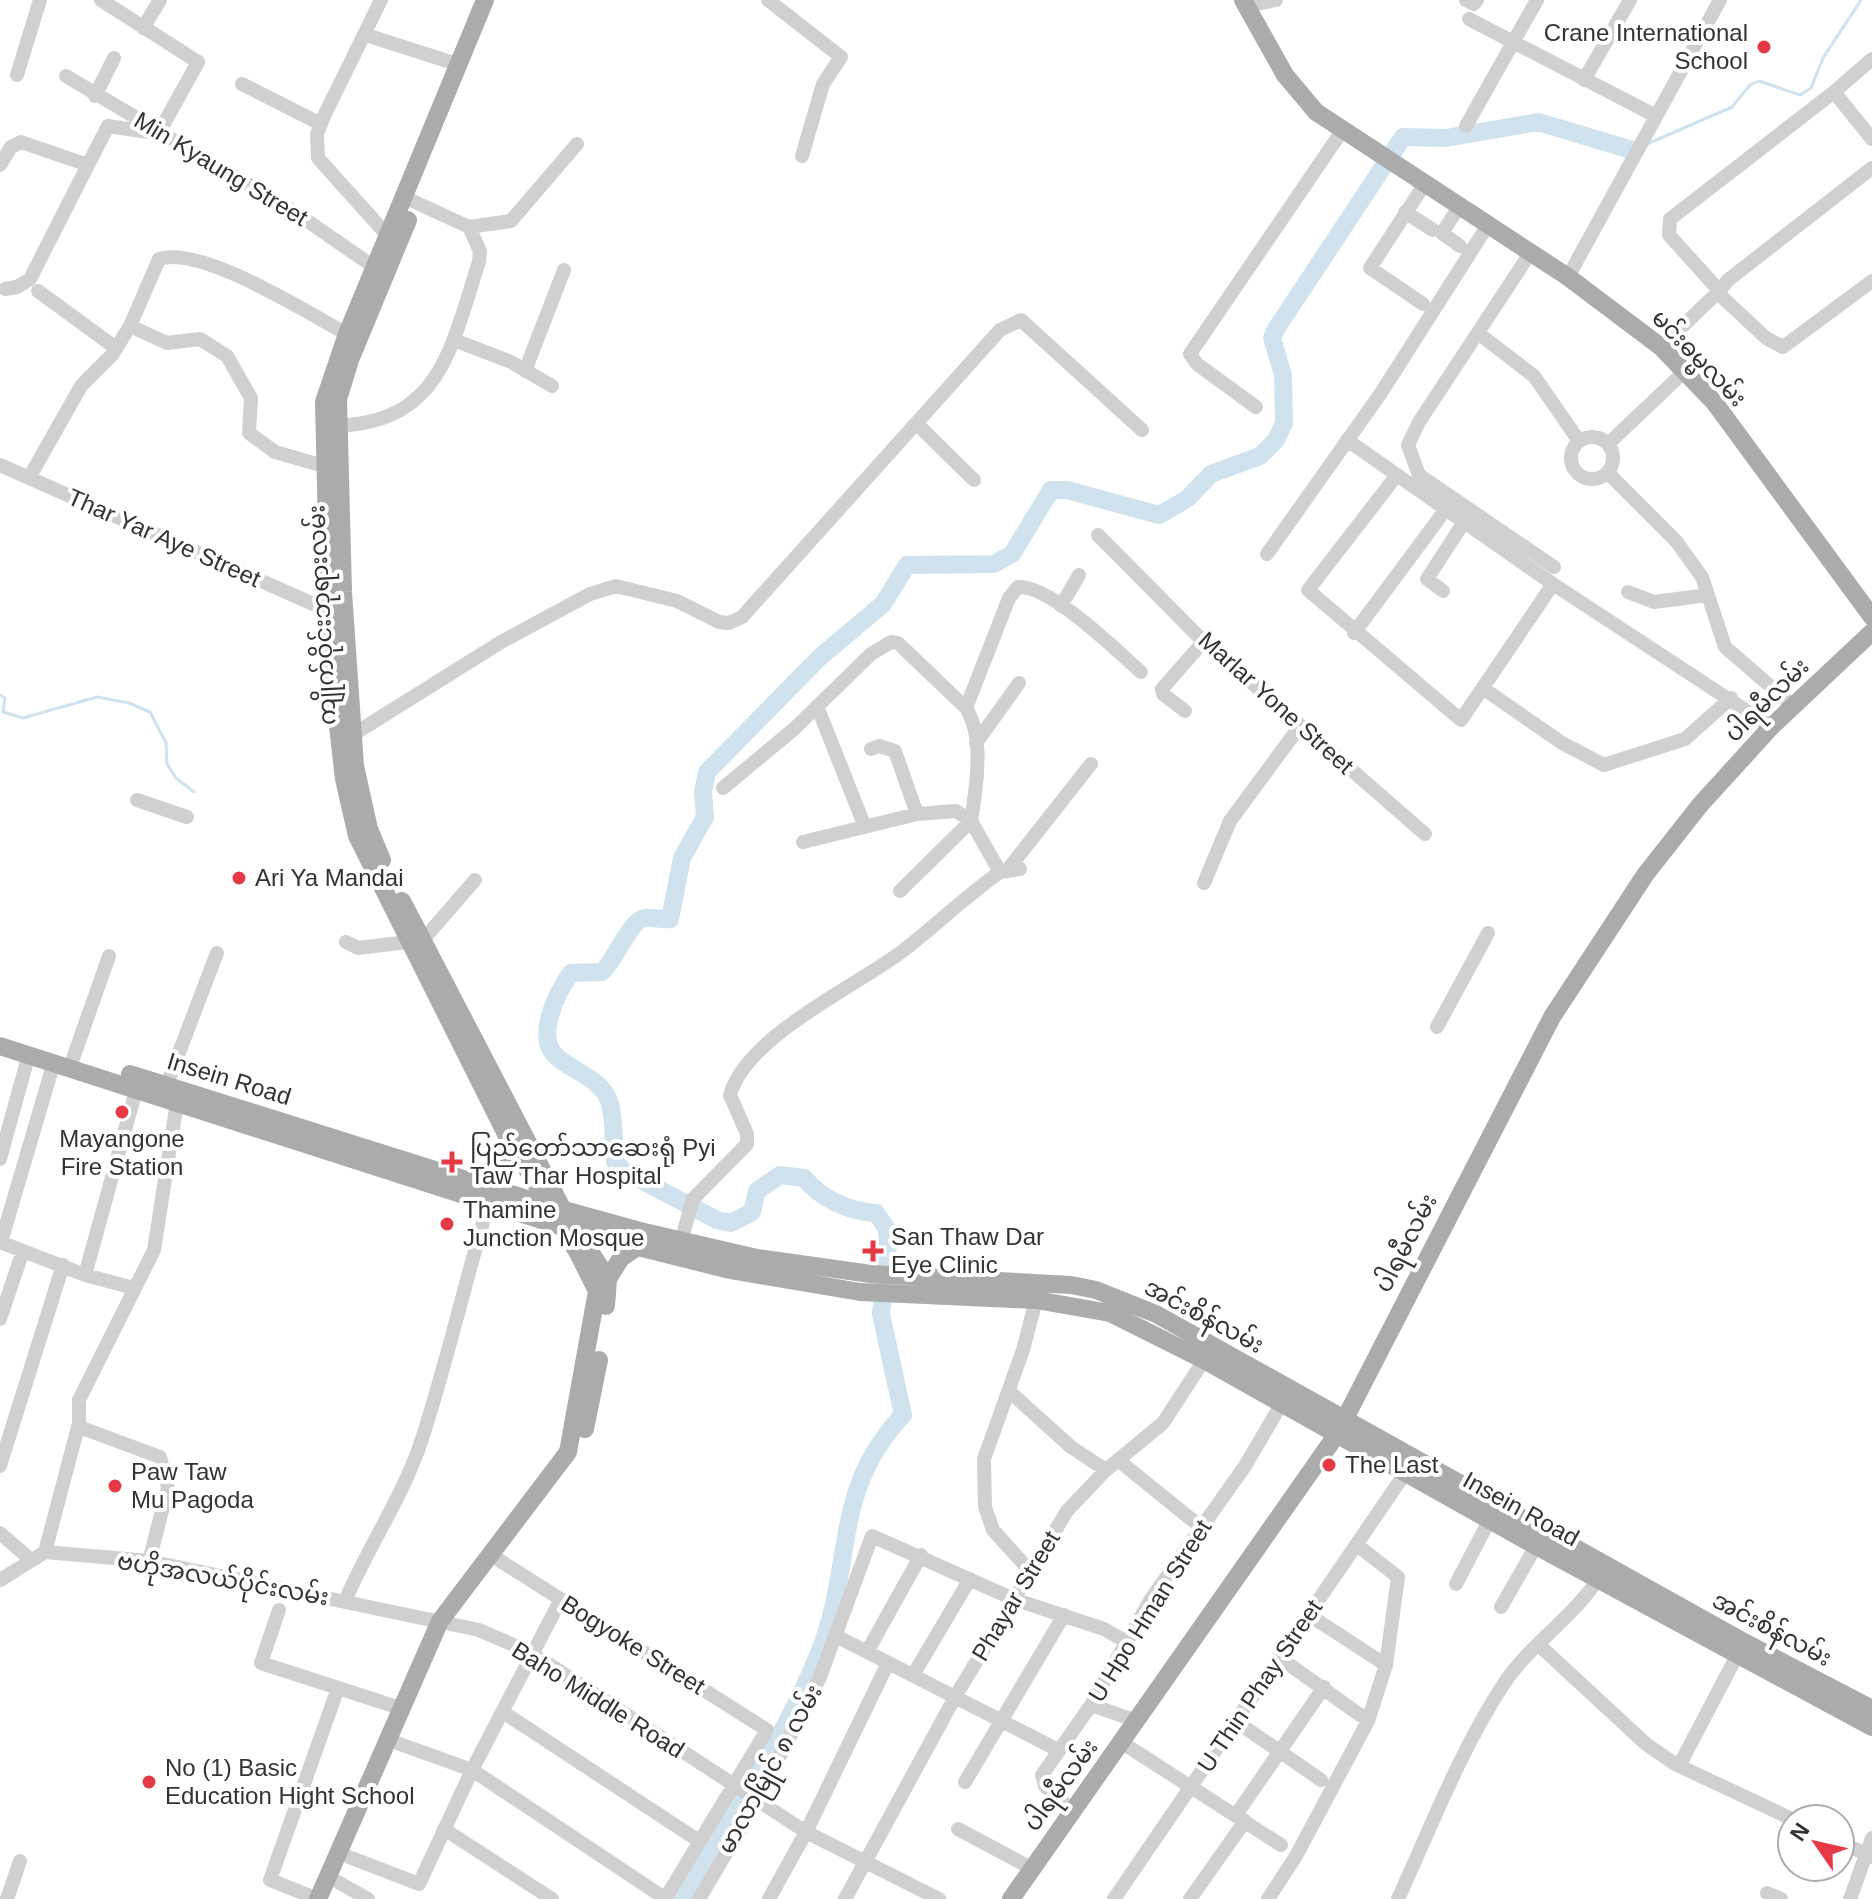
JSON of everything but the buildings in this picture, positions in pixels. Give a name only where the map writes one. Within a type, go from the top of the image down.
[{"type":"main road","name":"ကျိုက်ဝိုင်းဘုရားလမ်း","points":[[465,67],[485,0]]},
{"type":"main road","name":"ကျိုက်ဝိုင်းဘုရားလမ်း","points":[[497,0],[465,67],[380,271],[330,426],[324,466],[346,739],[369,829],[415,942],[508,1138],[556,1214]]},
{"type":"main road","points":[[1244,3],[1285,75],[1316,112],[1342,131]]},
{"type":"main road","name":"မင်းဓမ္မလမ်း","points":[[1342,131],[1568,277],[1661,347],[1714,402],[1872,617]]},
{"type":"main road","name":"ကျိုက်ဝိုင်းဘုရားလမ်း","points":[[336,610],[331,373],[347,334],[380,271],[388,236],[410,200]]},
{"type":"main road","name":"ပါရမီလမ်း","points":[[1011,1899],[1340,1426],[1552,1017],[1645,875],[1700,805],[1771,727],[1872,632]]},
{"type":"main road","name":"ကျိုက်ဝိုင်းဘုရားလမ်း","points":[[415,942],[556,1214]]},
{"type":"main road","points":[[0,1035],[66,1062]]},
{"type":"main road","points":[[0,1046],[138,1083],[177,1102],[419,1179],[488,1194],[499,1176],[508,1138]]},
{"type":"main road","name":"Insein Road","points":[[138,1083],[167,1084],[443,1171]]},
{"type":"main road","name":"အင်းစိန်လမ်း","points":[[443,1171],[488,1194],[556,1214],[757,1258],[871,1274],[894,1286]]},
{"type":"main road","points":[[335,1883],[399,1726],[446,1622],[568,1452],[597,1291],[556,1214]]},
{"type":"main road","name":"အင်းစိန်လမ်း","points":[[556,1214],[582,1233],[637,1247],[730,1270],[870,1293],[894,1286],[1006,1290],[1083,1287],[1142,1308],[1340,1426],[1871,1719]]},
{"type":"main road","points":[[582,1233],[608,1279]]},
{"type":"main road","points":[[446,1622],[499,1560],[578,1456],[594,1389],[608,1279],[621,1258],[637,1247]]},
{"type":"main road","name":"အင်းစိန်လမ်း","points":[[1006,1290],[1036,1300],[1110,1313],[1282,1403],[1340,1426]]},
{"type":"main road","name":"Insein Road","points":[[1340,1426],[1406,1472],[1536,1546],[1602,1572]]},
{"type":"main road","points":[[318,1899],[335,1883],[349,1857],[399,1726]]},
{"type":"street","points":[[17,75],[40,0]]},
{"type":"street","points":[[5,289],[17,287],[30,279],[108,126],[148,132],[161,129],[198,62],[101,0]]},
{"type":"street","points":[[143,28],[160,0]]},
{"type":"street","points":[[381,0],[321,124],[318,158],[388,236]]},
{"type":"street","points":[[768,0],[841,57],[823,84],[802,156]]},
{"type":"street","points":[[1244,3],[1276,0]]},
{"type":"street","points":[[1466,0],[1474,4],[1477,0]]},
{"type":"street","points":[[1466,126],[1537,0]]},
{"type":"street","points":[[1584,80],[1630,0]]},
{"type":"street","points":[[1568,277],[1720,0]]},
{"type":"street","points":[[1469,19],[1512,45],[1656,116]]},
{"type":"street","points":[[366,35],[465,67]]},
{"type":"street","points":[[95,96],[114,58]]},
{"type":"street","points":[[1872,59],[1670,219],[1669,235],[1717,292],[1766,338],[1783,347],[1872,281]]},
{"type":"street","name":"Min Kyaung Street","points":[[66,76],[95,96],[161,129],[296,213],[380,271]]},
{"type":"street","points":[[242,84],[321,124]]},
{"type":"street","points":[[1834,92],[1872,139]]},
{"type":"street","points":[[1256,407],[1197,364],[1190,354],[1342,131]]},
{"type":"street","points":[[0,165],[11,147],[21,142],[88,165]]},
{"type":"street","points":[[410,200],[469,227],[517,218],[577,144]]},
{"type":"street","points":[[1661,347],[1717,292],[1872,166],[1872,151]]},
{"type":"street","points":[[1423,304],[1370,268],[1424,185]]},
{"type":"street","points":[[1459,207],[1442,233],[1460,246]]},
{"type":"street","points":[[1405,212],[1433,230]]},
{"type":"street","points":[[1267,554],[1347,440],[1488,225]]},
{"type":"street","points":[[330,426],[394,417],[431,387],[454,340],[479,262],[480,251],[469,227]]},
{"type":"street","points":[[1531,252],[1419,422],[1408,445],[1410,458],[1419,475],[1554,567]]},
{"type":"street","points":[[29,478],[81,386],[116,348],[130,326],[159,259],[172,254],[201,261],[222,272],[249,280],[347,334]]},
{"type":"street","points":[[525,371],[539,342],[564,270]]},
{"type":"street","points":[[38,291],[116,348]]},
{"type":"street","points":[[346,739],[501,642],[603,590],[616,586],[677,601],[719,622],[729,623],[742,617],[790,559],[1000,330],[1021,320],[1142,430]]},
{"type":"street","points":[[130,326],[167,343],[200,339],[219,349],[231,359],[251,398],[249,433],[275,452],[324,466]]},
{"type":"street","points":[[1478,333],[1534,376],[1579,441]]},
{"type":"street","points":[[454,340],[552,386]]},
{"type":"street","points":[[1608,444],[1685,371]]},
{"type":"street","points":[[917,424],[974,480]]},
{"type":"street","points":[[1590,437],[1608,444],[1613,453],[1608,473],[1595,478],[1582,476],[1574,468],[1571,457],[1579,441],[1590,437]]},
{"type":"street","points":[[1347,440],[1553,584],[1771,727]]},
{"type":"street","name":"Thar Yar Aye Street","points":[[0,465],[336,610]]},
{"type":"street","points":[[1608,473],[1676,541],[1702,577],[1725,647],[1792,705]]},
{"type":"street","points":[[1397,475],[1308,590],[1354,633],[1461,720],[1553,584]]},
{"type":"street","points":[[1354,633],[1446,509]]},
{"type":"street","points":[[1443,591],[1427,579],[1464,522]]},
{"type":"street","name":"Marlar Yone Street","points":[[1098,535],[1204,641],[1425,834]]},
{"type":"street","points":[[1061,606],[1079,575]]},
{"type":"street","points":[[966,708],[1012,592],[1018,587],[1032,588],[1074,613],[1141,672]]},
{"type":"street","points":[[1628,592],[1654,602],[1708,595]]},
{"type":"street","points":[[1185,711],[1163,694],[1162,689],[1204,641]]},
{"type":"street","points":[[723,788],[871,654],[891,642],[898,643],[966,708],[974,723],[976,743],[971,821],[900,891]]},
{"type":"street","points":[[976,743],[1019,683]]},
{"type":"street","points":[[1484,689],[1562,743],[1604,765],[1685,739],[1731,698]]},
{"type":"street","points":[[817,706],[865,827]]},
{"type":"street","points":[[1204,883],[1230,821],[1300,726]]},
{"type":"street","points":[[871,749],[879,746],[895,751],[917,814]]},
{"type":"street","points":[[681,1241],[693,1199],[747,1144],[747,1134],[730,1095],[742,1073],[778,1033],[902,952],[1010,870],[1091,764]]},
{"type":"street","points":[[137,800],[187,817]]},
{"type":"street","points":[[803,842],[917,814],[956,811],[971,821],[1010,870]]},
{"type":"street","points":[[346,942],[358,948],[415,942],[475,880]]},
{"type":"street","points":[[1437,1027],[1488,933]]},
{"type":"street","points":[[167,1084],[217,953]]},
{"type":"street","points":[[109,956],[66,1062],[0,1242],[85,1275],[134,1288]]},
{"type":"street","points":[[0,1159],[29,1054]]},
{"type":"street","points":[[85,1275],[138,1083]]},
{"type":"street","points":[[45,1552],[80,1426],[79,1400],[154,1250],[177,1102]]},
{"type":"street","points":[[345,1601],[365,1556],[401,1491],[421,1443],[488,1194]]},
{"type":"street","points":[[0,1319],[23,1251]]},
{"type":"street","points":[[0,1466],[63,1265]]},
{"type":"street","points":[[1032,1573],[993,1530],[985,1507],[984,1459],[1009,1391],[1036,1300]]},
{"type":"street","name":"Phayar Street","points":[[845,1899],[955,1697],[1067,1511],[1106,1470],[1163,1423],[1204,1360]]},
{"type":"street","points":[[1009,1391],[1061,1439],[1106,1470]]},
{"type":"street","name":"U Hpo Hman Street","points":[[1072,1811],[1041,1778],[1091,1705],[1125,1641],[1282,1403]]},
{"type":"street","points":[[80,1426],[160,1457],[168,1488],[149,1561]]},
{"type":"street","points":[[1118,1460],[1202,1528]]},
{"type":"street","name":"U Thin Phay Street","points":[[1114,1899],[1406,1472]]},
{"type":"street","points":[[1456,1584],[1490,1519]]},
{"type":"street","points":[[0,1533],[30,1559]]},
{"type":"street","name":"မာလာမြိုင် ၈ လမ်း","points":[[699,1899],[820,1677],[872,1536],[921,1555]]},
{"type":"street","points":[[1268,1899],[1296,1856],[1368,1721],[1386,1665],[1398,1577],[1357,1545]]},
{"type":"street","points":[[1501,1607],[1536,1546]]},
{"type":"street","name":"ဗဟိုအလယ်ပိုင်းလမ်း","points":[[0,1581],[45,1552],[149,1561],[446,1622]]},
{"type":"street","points":[[867,1652],[921,1555],[1016,1600],[1104,1629],[1125,1641]]},
{"type":"street","name":"Bogyoke Street","points":[[499,1560],[767,1730],[736,1787]]},
{"type":"street","points":[[1398,1899],[1464,1754],[1505,1682],[1586,1600],[1602,1572]]},
{"type":"street","points":[[913,1675],[970,1579]]},
{"type":"street","points":[[349,1857],[419,1884],[472,1770],[561,1599]]},
{"type":"street","points":[[279,1610],[261,1663],[338,1688],[472,1770],[666,1899],[699,1841],[736,1787]]},
{"type":"street","points":[[965,1782],[1064,1615]]},
{"type":"street","points":[[1309,1615],[1386,1665]]},
{"type":"street","name":"Baho Middle Road","points":[[446,1622],[479,1630],[532,1653],[806,1832],[865,1861],[918,1894],[939,1899]]},
{"type":"street","points":[[836,1636],[1058,1750]]},
{"type":"street","points":[[1540,1646],[1646,1744],[1679,1766],[1776,1811]]},
{"type":"street","points":[[1679,1766],[1740,1649]]},
{"type":"street","points":[[1280,1658],[1360,1715]]},
{"type":"street","points":[[769,1899],[806,1832],[888,1663]]},
{"type":"street","points":[[1190,1899],[1324,1687]]},
{"type":"street","points":[[318,1899],[270,1880],[338,1688]]},
{"type":"street","points":[[1091,1705],[1137,1721]]},
{"type":"street","points":[[503,1712],[699,1841]]},
{"type":"street","points":[[1237,1722],[1321,1780]]},
{"type":"street","points":[[1121,1742],[1281,1845]]},
{"type":"street","points":[[444,1829],[552,1899]]},
{"type":"street","points":[[958,1829],[1031,1868]]},
{"type":"street","points":[[1850,1899],[1869,1856],[1872,1838]]},
{"type":"street","points":[[7,1899],[20,1861]]},
{"type":"street","points":[[335,1883],[368,1899]]},
{"type":"street","points":[[1767,1893],[1781,1899]]},
{"type":"waterway","points":[[1647,144],[1732,107],[1750,85],[1759,81],[1800,95],[1811,88],[1823,58],[1861,0]]},
{"type":"waterway","points":[[683,1899],[756,1779],[805,1685],[830,1620],[854,1500],[880,1443],[903,1415],[881,1314],[887,1229],[876,1213],[837,1203],[804,1178],[780,1175],[757,1191],[752,1212],[731,1223],[717,1220],[624,1171],[615,1162],[612,1115],[605,1093],[550,1049],[550,1015],[560,991],[571,973],[602,972],[640,920],[670,919],[682,858],[705,817],[703,792],[707,772],[820,657],[883,604],[907,565],[994,564],[1012,554],[1051,490],[1067,490],[1159,515],[1187,499],[1211,474],[1260,456],[1276,440],[1284,423],[1283,375],[1272,338],[1403,137],[1446,138],[1538,122],[1632,150]]},
{"type":"waterway","points":[[0,695],[5,698],[3,712],[23,718],[97,697],[129,703],[150,712],[166,743],[167,764],[176,778],[194,792]]},
{"type":"place","name":"Crane International School","points":[[1764,47]]},
{"type":"place","name":"Ari Ya Mandai","points":[[239,878]]},
{"type":"place","name":"Mayangone Fire Station","points":[[122,1112]]},
{"type":"place","name":"ပြည်တော်သာဆေးရုံ Pyi Taw Thar Hospital","points":[[452,1162]]},
{"type":"place","name":"Thamine Junction Mosque","points":[[447,1224]]},
{"type":"place","name":"San Thaw Dar Eye Clinic","points":[[873,1251]]},
{"type":"place","name":"The Last","points":[[1329,1465]]},
{"type":"place","name":"Paw Taw Mu Pagoda","points":[[115,1486]]},
{"type":"place","name":"No (1) Basic Education Hight School","points":[[149,1782]]}]
